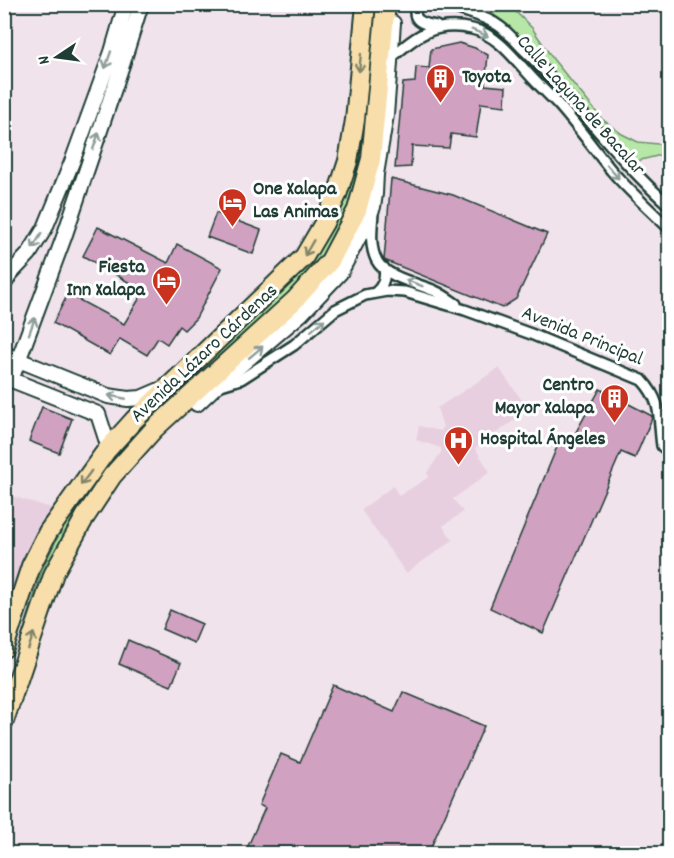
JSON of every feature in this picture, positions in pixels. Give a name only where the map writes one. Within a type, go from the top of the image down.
[{"type":"highway","name":"Avenida Lázaro Cárdenas","points":[[4,648],[31,566],[48,532],[109,447],[134,420],[304,257],[324,223],[337,195],[348,161],[355,120],[366,4]]},
{"type":"highway","name":"Avenida Lázaro Cárdenas","points":[[4,721],[54,573],[85,517],[112,476],[154,429],[295,300],[330,261],[357,210],[371,159],[386,4]]},
{"type":"highway","points":[[154,429],[197,404]]},
{"type":"street","points":[[4,284],[29,254],[45,228],[112,52],[126,4]]},
{"type":"street","points":[[109,447],[99,414],[8,379],[20,360],[64,237],[141,4]]},
{"type":"street","name":"Avenida Lázaro Cárdenas","points":[[197,404],[301,314],[340,273],[373,207],[386,115],[394,4]]},
{"type":"street","points":[[417,4],[415,15],[419,21],[443,27]]},
{"type":"street","name":"Calle Laguna de Bacalar","points":[[449,5],[500,26],[553,80],[648,187],[669,206]]},
{"type":"street","name":"Calle Laguna de Bacalar","points":[[390,59],[410,41],[430,30],[443,27],[473,29],[484,33],[498,42],[520,63],[557,103],[612,172],[669,229]]},
{"type":"street","points":[[373,207],[373,250],[377,262],[384,268],[385,275],[384,282],[375,293]]},
{"type":"street","name":"Avenida Principal","points":[[384,268],[437,292],[465,310]]},
{"type":"street","name":"Avenida Principal","points":[[215,387],[241,378],[294,345],[334,310],[365,295],[387,291],[405,292],[465,310],[531,334],[642,380],[651,390],[658,404],[662,446],[669,453]]},
{"type":"street","points":[[4,354],[108,396],[141,398],[172,384]]},
{"type":"shaded area","name":"Hospital Ángeles","points":[[499,368],[529,410],[475,448],[490,472],[453,499],[463,512],[443,526],[453,540],[406,573],[361,510],[393,486],[399,496],[429,477],[427,473],[441,452],[441,448],[416,440],[419,426],[441,431],[443,427],[437,408]]},
{"type":"shaded area","points":[[5,494],[55,509],[5,621]]},
{"type":"green space","points":[[366,5],[378,5],[364,159],[353,209],[325,259],[152,428],[51,571],[5,716],[5,691],[42,570],[58,537],[107,453],[262,303],[339,201]]},
{"type":"green space","points":[[475,5],[508,5],[511,7],[532,28],[553,59],[602,119],[622,134],[638,142],[669,143],[669,156],[661,155],[637,161],[629,156],[518,37],[490,11]]},
{"type":"building","name":"Toyota","points":[[459,43],[488,55],[485,85],[506,87],[505,106],[481,103],[476,137],[451,134],[449,148],[412,146],[411,167],[395,168],[403,83],[415,82],[416,67],[429,68],[431,49]]},
{"type":"building","points":[[391,179],[453,195],[547,234],[516,299],[502,308],[384,260]]},
{"type":"building","points":[[216,213],[261,230],[253,254],[207,237]]},
{"type":"building","points":[[98,227],[168,263],[177,244],[222,268],[196,318],[184,330],[179,326],[167,344],[158,338],[147,355],[120,339],[110,355],[53,323],[68,294],[124,324],[144,291],[83,256]]},
{"type":"building","points":[[600,389],[652,418],[635,458],[621,452],[543,633],[490,608],[562,435],[572,439]]},
{"type":"building","points":[[42,407],[72,419],[59,453],[29,441]]},
{"type":"building","points":[[170,610],[202,624],[194,643],[162,629]]},
{"type":"building","points":[[128,640],[181,663],[171,686],[119,664]]},
{"type":"building","points":[[333,685],[394,712],[403,692],[484,726],[428,854],[251,854],[248,846],[265,808],[259,805],[281,754],[300,762]]},
{"type":"place","name":"Toyota","points":[[441,104]]},
{"type":"place","name":"One Xalapa Las Animas","points":[[232,228]]},
{"type":"place","name":"Fiesta Inn Xalapa","points":[[166,306]]},
{"type":"place","name":"Centro Mayor Xalapa","points":[[615,424]]},
{"type":"place","name":"Hospital Ángeles","points":[[459,466]]}]
